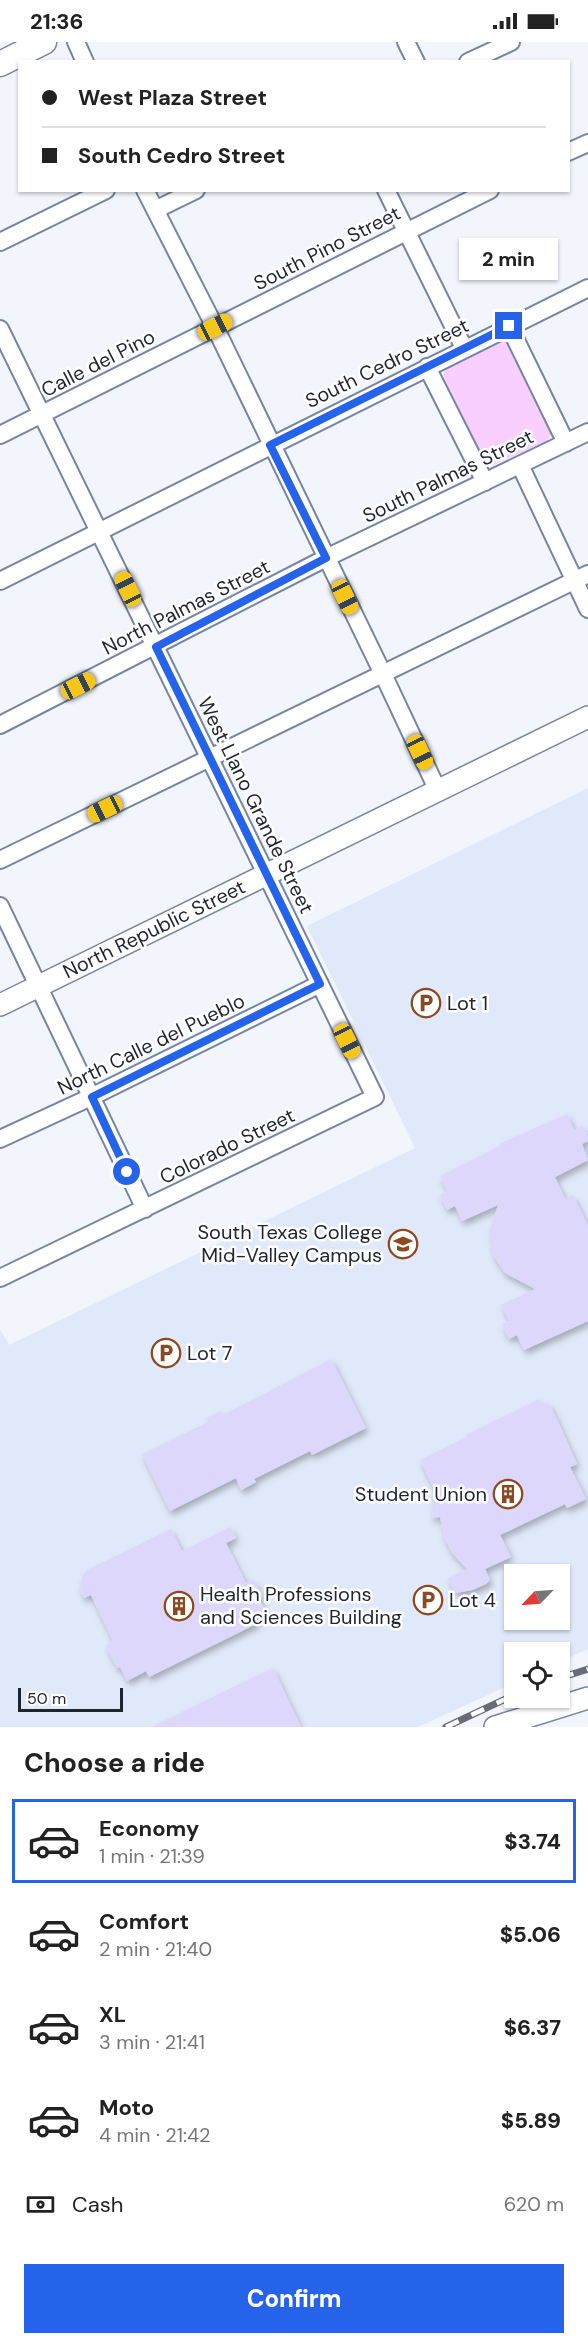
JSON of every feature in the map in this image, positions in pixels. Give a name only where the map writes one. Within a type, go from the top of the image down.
[{"type":"main road","points":[[0,64],[44,42]]},
{"type":"street","points":[[76,42],[84,60]]},
{"type":"street","points":[[406,42],[415,60]]},
{"type":"street","points":[[472,60],[511,42]]},
{"type":"street","points":[[570,151],[588,143]]},
{"type":"street","points":[[0,242],[102,192]]},
{"type":"street","points":[[146,192],[215,327],[270,445],[384,674],[438,791]]},
{"type":"street","points":[[154,210],[192,192]]},
{"type":"street","points":[[387,192],[464,348]]},
{"type":"street","name":"South Pino Street","points":[[215,327],[486,192]]},
{"type":"street","name":"South Cedro Street","points":[[0,581],[588,288]]},
{"type":"street","points":[[509,326],[566,443]]},
{"type":"street","name":"Calle del Pino","points":[[0,435],[215,327]]},
{"type":"street","points":[[0,329],[43,414]]},
{"type":"street","points":[[427,367],[485,482]]},
{"type":"street","name":"West Llano Grande Street","points":[[43,414],[375,1097]]},
{"type":"street","name":"South Palmas Street","points":[[326,558],[588,432]]},
{"type":"street","points":[[520,465],[582,577],[588,609]]},
{"type":"street","name":"North Palmas Street","points":[[0,724],[156,647],[326,558]]},
{"type":"street","points":[[0,860],[582,577]]},
{"type":"street","name":"North Republic Street","points":[[0,1005],[588,717]]},
{"type":"street","points":[[0,906],[145,1209]]},
{"type":"street","name":"North Calle del Pueblo","points":[[0,1139],[92,1097],[320,984]]},
{"type":"street","name":"Colorado Street","points":[[0,1278],[375,1097]]},
{"type":"street","points":[[495,1727],[588,1698]]},
{"type":"shaded area","points":[[504,340],[551,434],[547,441],[491,466],[483,460],[443,375],[446,369]]},
{"type":"shaded area","name":"South Texas College Mid-Valley Campus","points":[[588,788],[588,1649],[570,1657],[570,1642],[504,1642],[504,1688],[418,1727],[0,1727],[0,1329],[9,1345],[415,1148],[307,926]]},
{"type":"building","points":[[567,1114],[574,1130],[582,1126],[588,1137],[588,1141],[582,1144],[588,1160],[555,1177],[565,1199],[573,1195],[588,1226],[588,1321],[524,1350],[517,1335],[509,1339],[502,1324],[509,1321],[501,1305],[535,1289],[505,1273],[493,1255],[490,1231],[498,1205],[462,1221],[455,1206],[447,1210],[440,1195],[447,1191],[440,1176],[500,1146],[499,1144]]},
{"type":"building","points":[[331,1359],[366,1428],[312,1455],[310,1451],[254,1479],[256,1482],[241,1490],[236,1478],[170,1511],[142,1454],[208,1422],[206,1418],[221,1411],[223,1415]]},
{"type":"building","name":"Student Union","points":[[539,1399],[542,1406],[549,1403],[560,1426],[577,1464],[570,1467],[586,1499],[567,1508],[565,1504],[500,1535],[511,1557],[485,1569],[490,1580],[486,1584],[472,1590],[455,1593],[448,1578],[467,1569],[452,1553],[444,1537],[440,1517],[432,1518],[434,1489],[420,1460]]},
{"type":"building","name":"Health Professions and Sciences Building","points":[[230,1527],[236,1538],[226,1543],[246,1583],[254,1580],[266,1613],[256,1618],[258,1623],[149,1677],[146,1671],[127,1681],[120,1667],[117,1668],[106,1645],[113,1641],[91,1595],[84,1598],[81,1592],[80,1584],[87,1570],[171,1529],[182,1551]]},
{"type":"building","points":[[273,1668],[301,1727],[151,1727]]},
{"type":"railway","points":[[570,1675],[588,1669]]},
{"type":"railway","points":[[446,1727],[504,1700]]},
{"type":"place","name":"Lot 1","points":[[426,1003]]},
{"type":"place","name":"South Texas College Mid-Valley Campus","points":[[403,1244]]},
{"type":"place","name":"Lot 7","points":[[166,1353]]},
{"type":"place","name":"Student Union","points":[[508,1494]]},
{"type":"place","name":"Lot 4","points":[[428,1600]]},
{"type":"place","name":"Health Professions and Sciences Building","points":[[179,1606]]},
{"type":"route","points":[[127,1172],[92,1097],[320,984],[156,647],[326,558],[270,445],[509,326]]}]
